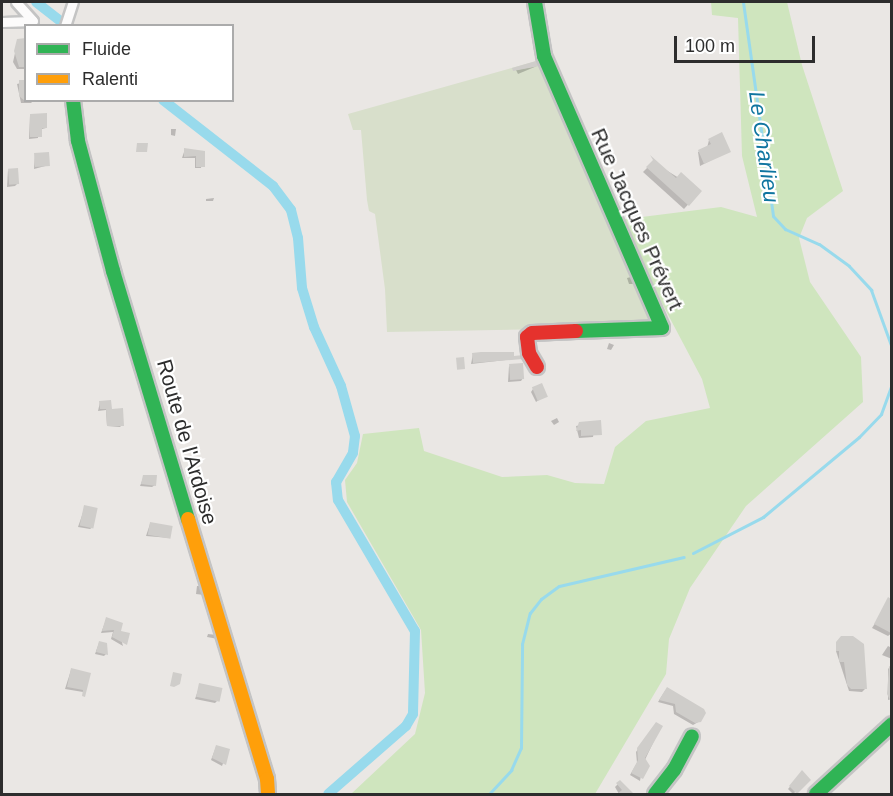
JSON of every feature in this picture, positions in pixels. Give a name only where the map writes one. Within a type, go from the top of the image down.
[{"type":"street","points":[[16,2],[36,23]]},
{"type":"street","points":[[66,24],[71,16],[73,2]]},
{"type":"street","name":"Rue Jacques Prévert","points":[[536,2],[544,56],[662,328],[532,333],[527,337],[529,353],[537,367]]},
{"type":"street","points":[[2,21],[36,23]]},
{"type":"street","name":"Route de l'Ardoise","points":[[73,102],[78,141],[113,271],[264,769],[268,795]]},
{"type":"street","points":[[816,795],[891,724]]},
{"type":"street","points":[[657,793],[692,736]]},
{"type":"green space","points":[[711,2],[787,2],[802,65],[843,191],[807,218],[799,238],[810,282],[861,357],[863,402],[746,506],[690,588],[669,639],[666,674],[595,794],[351,794],[415,734],[425,693],[421,630],[347,502],[345,480],[357,463],[363,434],[419,428],[424,451],[502,477],[547,475],[575,483],[604,484],[615,447],[646,421],[710,408],[702,379],[618,220],[721,207],[757,217],[742,156],[738,18],[712,15]]},
{"type":"green space","points":[[540,60],[652,321],[649,327],[387,332],[385,289],[375,214],[369,211],[367,200],[361,130],[353,130],[348,114]]},
{"type":"building","points":[[24,38],[24,67],[19,67],[14,51],[17,39]]},
{"type":"building","points":[[536,61],[539,66],[513,71],[512,68]]},
{"type":"building","points":[[19,80],[24,80],[24,100],[19,96]]},
{"type":"building","points":[[47,113],[47,128],[42,128],[42,137],[30,137],[30,114]]},
{"type":"building","points":[[722,132],[731,152],[704,164],[698,150],[711,144],[708,139]]},
{"type":"building","points":[[137,143],[148,143],[147,152],[136,152]]},
{"type":"building","points":[[184,148],[205,151],[205,167],[196,167],[196,156],[184,157]]},
{"type":"building","points":[[49,152],[50,166],[35,167],[34,153]]},
{"type":"building","points":[[650,155],[676,178],[681,172],[702,191],[689,206],[646,167],[653,160]]},
{"type":"building","points":[[18,168],[19,184],[9,185],[8,169]]},
{"type":"building","points":[[514,352],[514,356],[523,355],[523,359],[473,363],[472,353]]},
{"type":"building","points":[[464,357],[465,369],[457,370],[456,358]]},
{"type":"building","points":[[523,363],[524,379],[510,380],[509,364]]},
{"type":"building","points":[[542,383],[548,397],[538,401],[532,387]]},
{"type":"building","points":[[111,400],[112,409],[123,408],[124,426],[107,426],[106,409],[100,409],[99,401]]},
{"type":"building","points":[[601,420],[602,435],[581,436],[581,430],[576,431],[579,422]]},
{"type":"building","points":[[143,475],[157,475],[156,486],[141,484]]},
{"type":"building","points":[[84,505],[98,508],[93,528],[80,526]]},
{"type":"building","points":[[150,522],[173,526],[170,539],[148,535]]},
{"type":"building","points":[[888,597],[891,599],[891,633],[874,624]]},
{"type":"building","points":[[106,617],[123,623],[121,631],[130,633],[127,645],[112,637],[114,630],[102,631]]},
{"type":"building","points":[[841,636],[853,636],[864,644],[867,689],[851,689],[847,685],[844,662],[839,662],[839,651],[836,651],[836,642]]},
{"type":"building","points":[[99,641],[107,643],[108,655],[96,652]]},
{"type":"building","points":[[889,666],[891,667],[890,700],[887,694]]},
{"type":"building","points":[[71,668],[91,673],[85,697],[82,696],[83,690],[67,687]]},
{"type":"building","points":[[173,672],[182,674],[180,684],[174,687],[170,686]]},
{"type":"building","points":[[199,683],[222,688],[220,702],[196,697]]},
{"type":"building","points":[[667,687],[704,709],[706,713],[701,722],[695,723],[676,712],[675,704],[659,700]]},
{"type":"building","points":[[656,722],[663,726],[645,758],[650,766],[643,779],[631,773],[638,760],[637,748]]},
{"type":"building","points":[[216,745],[230,749],[226,765],[212,758]]},
{"type":"building","points":[[802,770],[811,780],[797,794],[789,786]]},
{"type":"building","points":[[620,780],[634,794],[617,794],[622,790],[616,783]]},
{"type":"waterway","points":[[36,2],[64,24]]},
{"type":"waterway","name":"Le Charlieu","points":[[743,2],[773,216],[785,229],[819,244],[849,266],[871,290],[892,348]]},
{"type":"waterway","points":[[166,102],[273,186],[291,210],[298,238],[302,288],[314,327],[341,386],[355,436],[353,453],[336,482],[338,500],[415,631],[413,714],[406,726],[328,794]]},
{"type":"waterway","name":"Le Charlieu","points":[[693,553],[763,517],[859,437],[881,414],[892,383]]},
{"type":"waterway","name":"Le Charlieu","points":[[489,794],[511,770],[521,748],[522,644],[530,613],[541,599],[559,586],[684,557]]},
{"type":"traffic: fast","points":[[535,2],[544,56],[662,328],[576,331]]},
{"type":"traffic: fast","points":[[73,102],[78,141],[113,271],[188,519]]},
{"type":"traffic: fast","points":[[816,794],[892,724]]},
{"type":"traffic: fast","points":[[655,794],[674,770],[692,736]]},
{"type":"traffic: slow","points":[[188,519],[267,779],[268,794]]},
{"type":"traffic: jam","points":[[537,367],[529,353],[527,337],[532,333],[576,331]]}]
